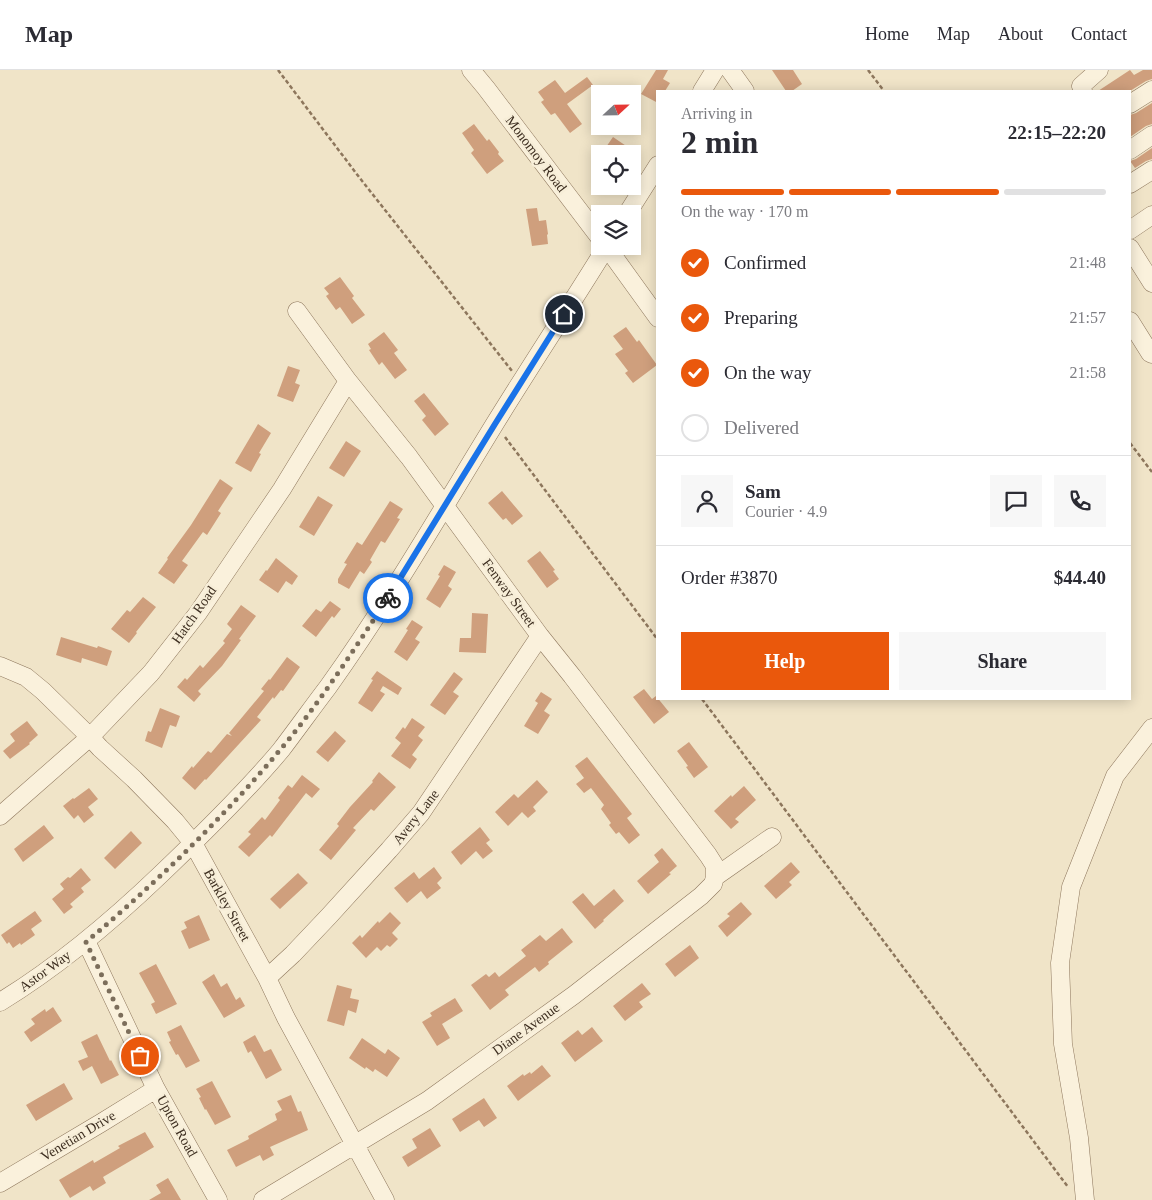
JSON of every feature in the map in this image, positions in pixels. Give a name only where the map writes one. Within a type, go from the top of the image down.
[{"type":"street","name":"Monomoy Road","points":[[471,70],[591,226]]},
{"type":"street","points":[[703,90],[715,70]]},
{"type":"street","points":[[730,70],[744,90]]},
{"type":"street","points":[[1083,90],[1081,86],[1099,70]]},
{"type":"street","points":[[1131,103],[1152,90]]},
{"type":"street","points":[[1131,149],[1152,134]]},
{"type":"street","points":[[633,205],[656,168]]},
{"type":"street","points":[[1132,180],[1152,170]]},
{"type":"street","points":[[1131,229],[1152,215]]},
{"type":"street","points":[[1131,250],[1152,283]]},
{"type":"street","name":"Astor Way","points":[[0,1002],[22,989],[86,942],[121,912],[241,795],[281,749],[349,657],[390,596],[598,255]]},
{"type":"street","name":"Monomoy Road","points":[[613,255],[656,315]]},
{"type":"street","name":"Fenway Street","points":[[297,311],[348,381],[409,457],[540,636],[708,854],[715,866],[715,877]]},
{"type":"street","points":[[1131,324],[1152,354]]},
{"type":"street","name":"Hatch Road","points":[[0,816],[90,737],[152,673],[198,613],[282,489],[348,381]]},
{"type":"street","name":"Avery Lane","points":[[267,978],[330,916],[421,813],[540,636]]},
{"type":"street","name":"Barkley Street","points":[[0,666],[26,677],[43,692],[148,793],[193,843],[267,978],[286,1018],[384,1200]]},
{"type":"street","points":[[1078,1196],[1079,1138],[1063,1044],[1060,963],[1071,887],[1115,776],[1152,728]]},
{"type":"street","name":"Diane Avenue","points":[[263,1200],[427,1101],[574,995],[701,896],[713,884],[715,877],[772,837]]},
{"type":"street","name":"Upton Road","points":[[86,942],[156,1089],[218,1200]]},
{"type":"street","name":"Venetian Drive","points":[[0,1183],[156,1089]]},
{"type":"path","points":[[278,70],[359,177],[521,382]]},
{"type":"path","points":[[868,70],[883,90]]},
{"type":"path","points":[[495,424],[656,637]]},
{"type":"path","points":[[1131,444],[1152,472]]},
{"type":"path","points":[[703,700],[1078,1196]]},
{"type":"building","points":[[656,70],[668,70],[663,79],[670,83],[666,90],[656,90],[656,102],[641,94]]},
{"type":"building","points":[[772,70],[793,70],[802,84],[793,90],[785,90]]},
{"type":"building","points":[[1130,70],[1134,75],[1143,70],[1152,70],[1152,79],[1131,90],[1100,90]]},
{"type":"building","points":[[587,77],[593,85],[567,104],[582,124],[570,133],[555,113],[551,115],[541,102],[544,100],[538,92],[555,80],[565,93]]},
{"type":"building","points":[[1152,103],[1152,124],[1131,136],[1131,115]]},
{"type":"building","points":[[474,124],[487,141],[489,139],[504,161],[487,174],[471,153],[474,150],[462,133]]},
{"type":"building","points":[[613,137],[625,145],[607,145]]},
{"type":"building","points":[[1152,148],[1152,159],[1135,168],[1131,161]]},
{"type":"building","points":[[537,208],[539,221],[546,220],[548,244],[532,246],[526,209]]},
{"type":"building","points":[[340,277],[354,296],[352,298],[365,315],[352,324],[340,307],[336,310],[326,296],[329,294],[324,288]]},
{"type":"building","points":[[626,327],[637,342],[639,340],[656,366],[633,383],[625,373],[628,371],[615,354],[623,349],[613,336]]},
{"type":"building","points":[[384,332],[398,350],[394,353],[407,370],[395,379],[382,362],[379,365],[369,350],[371,349],[368,344]]},
{"type":"building","points":[[288,366],[300,370],[295,383],[300,385],[293,402],[277,396]]},
{"type":"building","points":[[424,393],[449,424],[435,436],[422,420],[426,416],[414,401]]},
{"type":"building","points":[[258,424],[271,433],[259,453],[261,454],[251,472],[235,463]]},
{"type":"building","points":[[346,441],[361,451],[344,477],[329,468]]},
{"type":"building","points":[[220,479],[233,488],[218,511],[221,513],[207,535],[203,532],[182,561],[188,565],[174,584],[158,573]]},
{"type":"building","points":[[502,491],[523,516],[512,525],[506,518],[503,520],[488,503]]},
{"type":"building","points":[[318,496],[333,505],[314,536],[299,527]]},
{"type":"building","points":[[390,501],[403,509],[397,518],[400,519],[385,543],[381,541],[370,560],[372,562],[364,574],[360,571],[349,589],[338,583],[338,579],[347,564],[344,563],[357,542],[362,545]]},
{"type":"building","points":[[540,551],[555,570],[553,571],[559,579],[547,588],[527,561]]},
{"type":"building","points":[[276,558],[298,576],[292,585],[286,581],[278,593],[259,580]]},
{"type":"building","points":[[444,565],[456,572],[448,586],[452,589],[440,608],[426,599],[440,576],[438,575]]},
{"type":"building","points":[[143,597],[156,607],[129,643],[111,629],[127,610],[130,612]]},
{"type":"building","points":[[330,601],[341,609],[334,618],[332,616],[316,637],[302,626],[316,609],[321,612]]},
{"type":"building","points":[[241,605],[256,616],[222,666],[198,691],[201,694],[194,702],[177,687],[185,678],[187,680],[200,665],[203,668],[225,643],[223,641],[232,629],[227,624]]},
{"type":"building","points":[[472,613],[488,614],[486,653],[459,652],[460,638],[471,638]]},
{"type":"building","points":[[412,620],[423,627],[415,639],[420,642],[407,661],[394,652]]},
{"type":"building","points":[[61,637],[112,651],[107,666],[82,658],[81,663],[56,655]]},
{"type":"building","points":[[287,657],[300,667],[283,691],[281,690],[274,699],[273,697],[257,717],[261,720],[195,790],[182,778],[208,751],[211,753],[227,734],[232,736],[229,733],[264,691],[261,689]]},
{"type":"building","points":[[377,671],[402,688],[398,695],[383,686],[380,691],[385,694],[372,712],[358,703]]},
{"type":"building","points":[[454,672],[463,679],[453,692],[459,696],[445,715],[430,705]]},
{"type":"building","points":[[644,689],[652,699],[656,696],[656,700],[659,700],[669,712],[654,724],[633,697]]},
{"type":"building","points":[[541,692],[552,699],[544,711],[550,715],[538,734],[524,726],[538,703],[535,701]]},
{"type":"building","points":[[160,708],[180,716],[176,727],[170,725],[162,748],[145,741],[148,731],[151,732]]},
{"type":"building","points":[[412,718],[425,727],[418,736],[423,740],[412,755],[417,759],[410,769],[391,756],[401,743],[395,738],[403,727],[405,729]]},
{"type":"building","points":[[27,721],[38,735],[30,744],[10,759],[3,751],[15,741],[10,734]]},
{"type":"building","points":[[335,731],[346,741],[328,762],[316,752]]},
{"type":"building","points":[[689,742],[708,767],[694,778],[677,751]]},
{"type":"building","points":[[587,757],[632,814],[627,818],[640,835],[629,844],[619,832],[616,834],[609,825],[611,823],[601,809],[604,805],[591,788],[584,793],[576,784],[584,778],[575,766]]},
{"type":"building","points":[[379,772],[396,787],[374,811],[371,809],[353,828],[356,830],[331,860],[319,850],[339,826],[337,824],[350,807],[373,782]]},
{"type":"building","points":[[302,775],[320,789],[312,798],[306,793],[272,837],[270,835],[249,857],[238,847],[251,834],[248,832],[262,817],[265,820],[280,800],[278,798],[288,785],[292,788]]},
{"type":"building","points":[[537,780],[548,792],[533,807],[536,811],[528,818],[522,812],[508,826],[495,812],[514,794],[518,798]]},
{"type":"building","points":[[744,786],[756,800],[735,819],[739,822],[731,829],[714,811]]},
{"type":"building","points":[[89,788],[98,799],[88,807],[94,815],[84,823],[78,815],[74,819],[63,806]]},
{"type":"building","points":[[44,825],[54,838],[23,862],[14,849]]},
{"type":"building","points":[[480,827],[490,840],[486,843],[493,851],[483,859],[476,851],[461,865],[451,852]]},
{"type":"building","points":[[131,831],[142,843],[115,869],[104,858]]},
{"type":"building","points":[[662,848],[677,866],[669,873],[671,874],[648,894],[637,881],[659,862],[654,855]]},
{"type":"building","points":[[791,862],[800,872],[789,882],[792,885],[776,899],[764,886]]},
{"type":"building","points":[[434,867],[442,878],[437,883],[441,888],[427,899],[421,891],[407,903],[394,888],[414,872],[419,879]]},
{"type":"building","points":[[81,868],[91,880],[81,888],[84,892],[70,904],[73,907],[64,914],[52,899],[64,889],[60,884]]},
{"type":"building","points":[[298,873],[308,883],[280,909],[270,899]]},
{"type":"building","points":[[614,889],[624,901],[595,929],[572,902],[583,893],[594,906]]},
{"type":"building","points":[[741,902],[752,914],[727,937],[718,926],[730,916],[727,914]]},
{"type":"building","points":[[35,911],[42,921],[31,929],[35,935],[13,948],[9,942],[7,944],[1,935]]},
{"type":"building","points":[[390,912],[401,923],[392,933],[398,939],[390,947],[387,945],[381,951],[377,947],[366,958],[352,943],[360,935],[362,938],[378,921],[379,923]]},
{"type":"building","points":[[199,915],[210,940],[189,949],[181,931],[187,928],[184,922]]},
{"type":"building","points":[[562,928],[573,942],[548,962],[549,964],[539,972],[535,967],[505,990],[509,995],[490,1010],[471,985],[486,974],[489,977],[495,972],[499,977],[526,956],[521,950],[540,935],[546,941]]},
{"type":"building","points":[[690,945],[699,958],[675,977],[665,964]]},
{"type":"building","points":[[156,964],[177,1004],[156,1014],[151,1004],[155,1002],[139,973]]},
{"type":"building","points":[[214,974],[221,987],[227,983],[236,1000],[240,997],[245,1006],[224,1018],[202,982]]},
{"type":"building","points":[[642,983],[651,994],[639,1002],[643,1007],[625,1021],[613,1006]]},
{"type":"building","points":[[337,985],[352,989],[350,998],[359,1000],[356,1013],[348,1010],[344,1026],[327,1021]]},
{"type":"building","points":[[455,998],[463,1011],[442,1024],[450,1038],[437,1046],[422,1022],[432,1016],[430,1013]]},
{"type":"building","points":[[53,1007],[62,1021],[31,1042],[24,1032],[35,1024],[31,1019],[45,1009],[46,1012]]},
{"type":"building","points":[[181,1025],[200,1061],[186,1068],[169,1042],[171,1041],[167,1032]]},
{"type":"building","points":[[592,1027],[603,1041],[575,1062],[561,1043],[578,1030],[582,1035]]},
{"type":"building","points":[[97,1034],[119,1075],[101,1084],[92,1066],[83,1071],[78,1061],[88,1057],[81,1042]]},
{"type":"building","points":[[255,1035],[264,1052],[271,1049],[282,1070],[266,1079],[251,1051],[248,1053],[243,1042]]},
{"type":"building","points":[[362,1038],[385,1054],[388,1049],[400,1058],[387,1077],[375,1069],[373,1072],[366,1067],[365,1069],[349,1058]]},
{"type":"building","points":[[542,1065],[551,1076],[518,1101],[507,1086],[523,1074],[524,1076],[530,1072],[531,1074]]},
{"type":"building","points":[[212,1081],[231,1117],[215,1125],[205,1110],[196,1089]]},
{"type":"building","points":[[64,1083],[73,1099],[36,1121],[26,1105]]},
{"type":"building","points":[[291,1095],[298,1112],[301,1111],[308,1130],[270,1147],[274,1155],[263,1161],[260,1155],[236,1167],[227,1150],[249,1139],[248,1136],[277,1120],[275,1114],[282,1110],[277,1101]]},
{"type":"building","points":[[484,1098],[497,1118],[484,1127],[479,1120],[460,1132],[452,1119]]},
{"type":"building","points":[[430,1128],[441,1146],[408,1167],[402,1157],[417,1148],[412,1139]]},
{"type":"building","points":[[145,1132],[154,1147],[103,1177],[106,1183],[93,1191],[90,1186],[70,1198],[59,1180],[93,1160],[94,1163],[120,1148],[118,1146]]},
{"type":"building","points":[[168,1178],[181,1200],[149,1200],[161,1193],[156,1185]]},
{"type":"way so far","points":[[140,1056],[86,942],[168,868],[241,795],[281,749],[349,657],[388,598]]},
{"type":"route","points":[[388,598],[564,314]]}]
